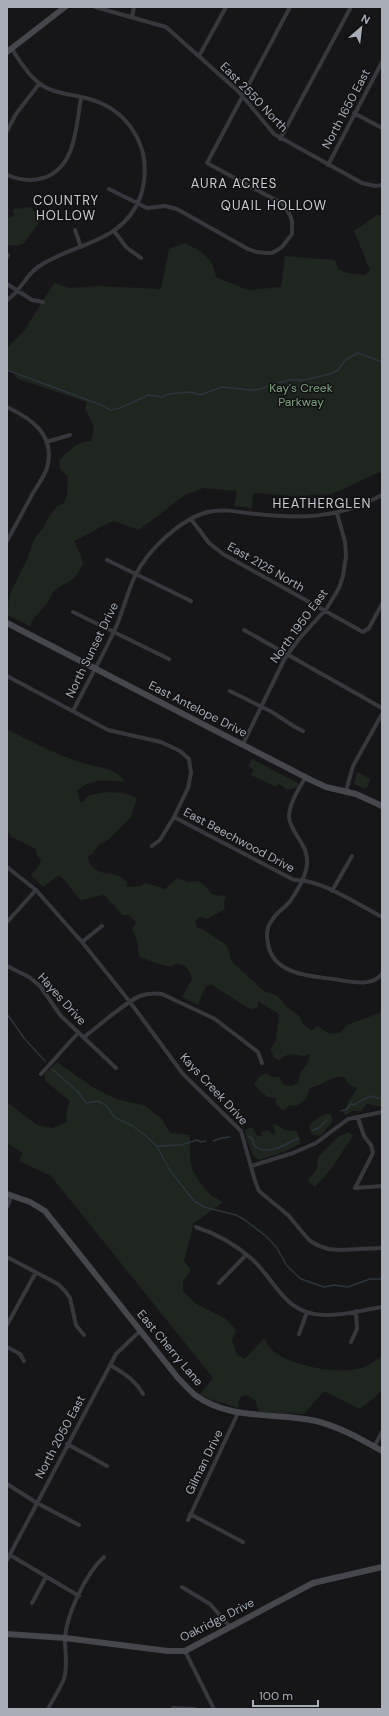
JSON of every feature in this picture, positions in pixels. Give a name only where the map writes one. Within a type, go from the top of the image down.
[{"type":"street","points":[[7,300],[17,291],[30,274],[46,262],[114,231],[125,221],[137,204],[143,187],[145,166],[139,142],[130,126],[115,111],[104,104],[52,91],[39,84],[10,50],[65,7]]},
{"type":"street","name":"East 2550 North","points":[[95,7],[166,27],[242,96],[268,128],[280,139],[362,183],[375,186],[382,185]]},
{"type":"street","points":[[132,17],[134,7]]},
{"type":"street","points":[[199,56],[226,7]]},
{"type":"street","points":[[109,189],[147,208],[165,206],[177,209],[256,252],[272,253],[282,247],[290,238],[293,227],[290,215],[283,204],[207,163],[290,7]]},
{"type":"street","points":[[280,139],[351,7]]},
{"type":"street","name":"North 1650 East","points":[[328,165],[382,62]]},
{"type":"street","points":[[7,131],[18,110],[39,84]]},
{"type":"street","points":[[7,175],[20,180],[33,181],[50,176],[57,170],[67,159],[71,148],[81,98]]},
{"type":"street","points":[[354,113],[382,128]]},
{"type":"street","points":[[75,230],[81,247]]},
{"type":"street","points":[[114,231],[126,247],[141,258]]},
{"type":"street","points":[[7,284],[32,300],[43,302]]},
{"type":"street","points":[[7,407],[23,415],[36,425],[46,442],[48,451],[46,469],[7,541]]},
{"type":"street","points":[[46,442],[70,435]]},
{"type":"street","name":"North Sunset Drive","points":[[73,711],[124,609],[136,574],[149,554],[165,538],[191,519],[208,512],[231,510],[278,517],[303,518],[337,514],[382,495]]},
{"type":"street","name":"North 1950 East","points":[[243,744],[287,654],[324,611],[338,588],[344,566],[345,542],[337,514]]},
{"type":"street","name":"East 2125 North","points":[[191,519],[198,530],[215,549],[363,632],[369,628],[382,604]]},
{"type":"street","points":[[107,560],[191,601]]},
{"type":"street","points":[[73,612],[169,659]]},
{"type":"street","name":"East Antelope Drive","points":[[7,623],[243,744],[305,778],[326,787],[361,796],[382,806]]},
{"type":"street","points":[[244,630],[382,708]]},
{"type":"street","name":"East Beechwood Drive","points":[[7,676],[108,730],[149,738],[180,751],[189,759],[191,774],[188,788],[174,817],[294,880],[302,879],[318,883],[382,917]]},
{"type":"street","points":[[230,691],[279,716],[295,727],[304,730]]},
{"type":"street","points":[[346,791],[353,766],[382,714]]},
{"type":"street","points":[[305,778],[293,801],[289,817],[296,834],[305,846],[307,864],[302,879],[291,900],[272,919],[268,927],[268,947],[272,956],[280,965],[302,975],[363,983],[380,976]]},
{"type":"street","points":[[152,846],[160,840],[174,817]]},
{"type":"street","points":[[332,891],[352,856]]},
{"type":"street","name":"Kays Creek Drive","points":[[7,867],[36,890],[82,942],[130,1002],[183,1074],[241,1131],[259,1191],[288,1215],[309,1240],[317,1245],[328,1249],[338,1250],[382,1248]]},
{"type":"street","points":[[7,922],[36,890]]},
{"type":"street","points":[[82,942],[102,926]]},
{"type":"street","name":"Hayes Drive","points":[[7,966],[29,977],[40,986],[61,1016],[116,1068]]},
{"type":"street","points":[[84,1037],[130,1002],[142,995],[152,993],[162,994],[215,1019],[258,1052],[262,1063]]},
{"type":"street","points":[[41,1074],[78,1033]]},
{"type":"street","points":[[251,1166],[294,1153],[315,1144],[348,1119],[382,1112]]},
{"type":"street","points":[[358,1118],[364,1136],[371,1145],[373,1152],[355,1188],[382,1186]]},
{"type":"street","points":[[7,1207],[9,1195]]},
{"type":"street","name":"East Cherry Lane","points":[[9,1195],[30,1202],[45,1211],[178,1378],[194,1394],[213,1406],[238,1413],[314,1421],[330,1425],[345,1431],[382,1451]]},
{"type":"street","points":[[196,1227],[213,1232],[253,1260],[285,1300],[294,1307],[307,1312],[324,1315],[356,1312],[382,1307]]},
{"type":"street","points":[[219,1283],[246,1255]]},
{"type":"street","points":[[7,1257],[58,1284],[65,1291],[70,1298],[76,1325],[84,1335]]},
{"type":"street","points":[[7,1325],[36,1272]]},
{"type":"street","points":[[299,1334],[307,1312]]},
{"type":"street","points":[[352,1342],[357,1329],[356,1312]]},
{"type":"street","name":"North 2050 East","points":[[7,1560],[110,1365],[122,1348],[140,1331]]},
{"type":"street","points":[[7,1347],[20,1354],[24,1361]]},
{"type":"street","points":[[110,1365],[131,1379],[143,1394]]},
{"type":"street","name":"Gilman Drive","points":[[188,1520],[238,1413]]},
{"type":"street","points":[[374,1447],[382,1432]]},
{"type":"street","points":[[67,1444],[107,1466]]},
{"type":"street","points":[[7,1484],[37,1503],[79,1525]]},
{"type":"street","points":[[190,1514],[243,1542]]},
{"type":"street","points":[[10,1555],[79,1596]]},
{"type":"street","points":[[48,1709],[64,1679],[66,1665],[65,1638],[69,1618],[96,1564],[104,1557]]},
{"type":"street","name":"Oakridge Drive","points":[[7,1634],[65,1638],[168,1651],[185,1651],[312,1583],[382,1567]]},
{"type":"street","points":[[32,1603],[46,1577]]},
{"type":"street","points":[[182,1587],[210,1604],[230,1627]]},
{"type":"street","points":[[185,1651],[214,1709]]},
{"type":"street","points":[[173,1708],[195,1709]]},
{"type":"green space","points":[[32,207],[33,211],[45,214],[24,243],[17,246],[7,245],[7,218],[14,216],[13,209]]},
{"type":"green space","name":"Kay's Creek Parkway","points":[[377,215],[382,215],[382,471],[332,494],[294,496],[253,493],[252,508],[234,506],[237,491],[203,488],[185,495],[139,530],[114,521],[74,541],[81,555],[83,564],[74,579],[53,592],[48,602],[34,618],[30,626],[7,615],[7,607],[11,592],[28,557],[34,539],[44,527],[49,516],[57,506],[64,503],[67,496],[68,477],[60,469],[59,461],[69,450],[77,445],[86,441],[91,441],[94,432],[93,425],[85,410],[87,402],[18,379],[13,372],[7,370],[7,348],[24,331],[54,283],[69,288],[97,286],[161,289],[169,249],[185,243],[201,252],[210,260],[215,270],[216,277],[248,290],[281,287],[285,256],[335,260],[338,269],[347,273],[365,275],[370,270],[354,231]]},
{"type":"green space","points":[[7,729],[58,754],[114,772],[125,782],[99,781],[87,784],[77,791],[80,802],[83,802],[86,797],[92,795],[112,792],[126,794],[137,799],[131,817],[109,839],[99,845],[91,855],[87,856],[95,869],[100,872],[122,877],[127,882],[127,887],[140,886],[146,883],[165,889],[177,878],[188,882],[198,881],[203,884],[213,895],[226,896],[224,902],[225,909],[207,919],[200,917],[195,921],[197,927],[225,944],[229,950],[233,963],[264,991],[278,996],[285,1005],[300,1017],[303,1024],[312,1031],[317,1026],[330,1034],[341,1032],[347,1025],[382,1012],[382,1107],[367,1104],[361,1111],[353,1111],[345,1115],[343,1112],[357,1088],[350,1085],[344,1077],[339,1077],[330,1079],[310,1088],[306,1099],[296,1106],[290,1105],[283,1111],[276,1105],[276,1098],[267,1097],[254,1085],[259,1077],[266,1073],[272,1077],[279,1077],[284,1085],[292,1086],[298,1083],[300,1073],[308,1062],[310,1054],[305,1056],[289,1054],[279,1060],[274,1057],[270,1050],[276,1040],[279,1014],[258,1001],[258,1007],[253,1009],[248,1008],[212,985],[206,986],[198,1005],[182,997],[192,979],[191,974],[186,967],[181,964],[166,966],[139,956],[138,945],[132,929],[136,922],[129,915],[123,915],[104,895],[81,900],[59,875],[43,887],[31,875],[39,866],[41,860],[37,855],[36,849],[11,837],[7,829]]},
{"type":"green space","points":[[252,759],[298,783],[298,787],[288,790],[279,784],[276,787],[251,775],[254,770],[248,766]]},
{"type":"green space","points":[[357,772],[371,779],[366,789],[354,784]]},
{"type":"green space","points":[[57,1062],[94,1088],[119,1100],[144,1105],[162,1119],[170,1133],[190,1135],[190,1158],[192,1169],[200,1183],[212,1196],[223,1202],[194,1223],[184,1261],[191,1270],[183,1281],[183,1291],[195,1303],[226,1319],[236,1330],[232,1341],[237,1355],[245,1359],[264,1338],[269,1347],[281,1356],[304,1365],[317,1368],[331,1370],[355,1370],[366,1366],[382,1356],[382,1391],[360,1409],[324,1391],[304,1414],[259,1412],[255,1400],[246,1395],[240,1397],[238,1408],[212,1400],[200,1394],[213,1378],[51,1176],[19,1161],[23,1153],[7,1143],[7,1102],[37,1125],[53,1128],[67,1122],[66,1113],[70,1101],[45,1081],[45,1073]]},
{"type":"green space","points":[[327,1114],[331,1115],[333,1121],[320,1136],[311,1134],[309,1126],[317,1118]]},
{"type":"green space","points":[[276,1124],[284,1130],[297,1131],[300,1144],[260,1160],[254,1157],[247,1140],[245,1130],[252,1127],[257,1136],[262,1136],[261,1132],[267,1130],[274,1135],[275,1132],[273,1125]]},
{"type":"green space","points":[[349,1132],[353,1136],[331,1169],[315,1187],[308,1181],[317,1168],[318,1157],[339,1136]]},
{"type":"waterway","points":[[7,370],[104,406],[110,410],[120,408],[148,395],[162,397],[168,394],[191,392],[200,395],[222,387],[251,390],[261,389],[289,380],[304,380],[330,374],[338,370],[345,360],[358,353],[382,362]]},
{"type":"waterway","points":[[7,1014],[24,1038],[45,1061]]},
{"type":"waterway","points":[[52,1069],[78,1092],[86,1103],[98,1101],[107,1106],[114,1117],[131,1125],[157,1146],[169,1169],[194,1201],[204,1207],[236,1215],[267,1237],[277,1248],[287,1266],[301,1279],[324,1287],[334,1285],[348,1287],[370,1279],[382,1279]]},
{"type":"waterway","points":[[341,1111],[347,1109],[351,1104],[355,1105],[370,1096],[382,1099]]},
{"type":"waterway","points":[[313,1130],[319,1128],[327,1120]]},
{"type":"waterway","points":[[249,1136],[253,1140],[254,1145],[264,1150],[276,1149],[298,1138]]},
{"type":"waterway","points":[[213,1141],[230,1137]]},
{"type":"waterway","points":[[157,1146],[181,1145],[197,1140],[201,1142],[206,1141]]},
{"type":"district","name":"AURA ACRES","points":[[234,183]]},
{"type":"district","name":"QUAIL HOLLOW","points":[[274,205]]},
{"type":"district","name":"COUNTRY HOLLOW","points":[[66,208]]},
{"type":"district","name":"HEATHERGLEN","points":[[322,503]]}]
